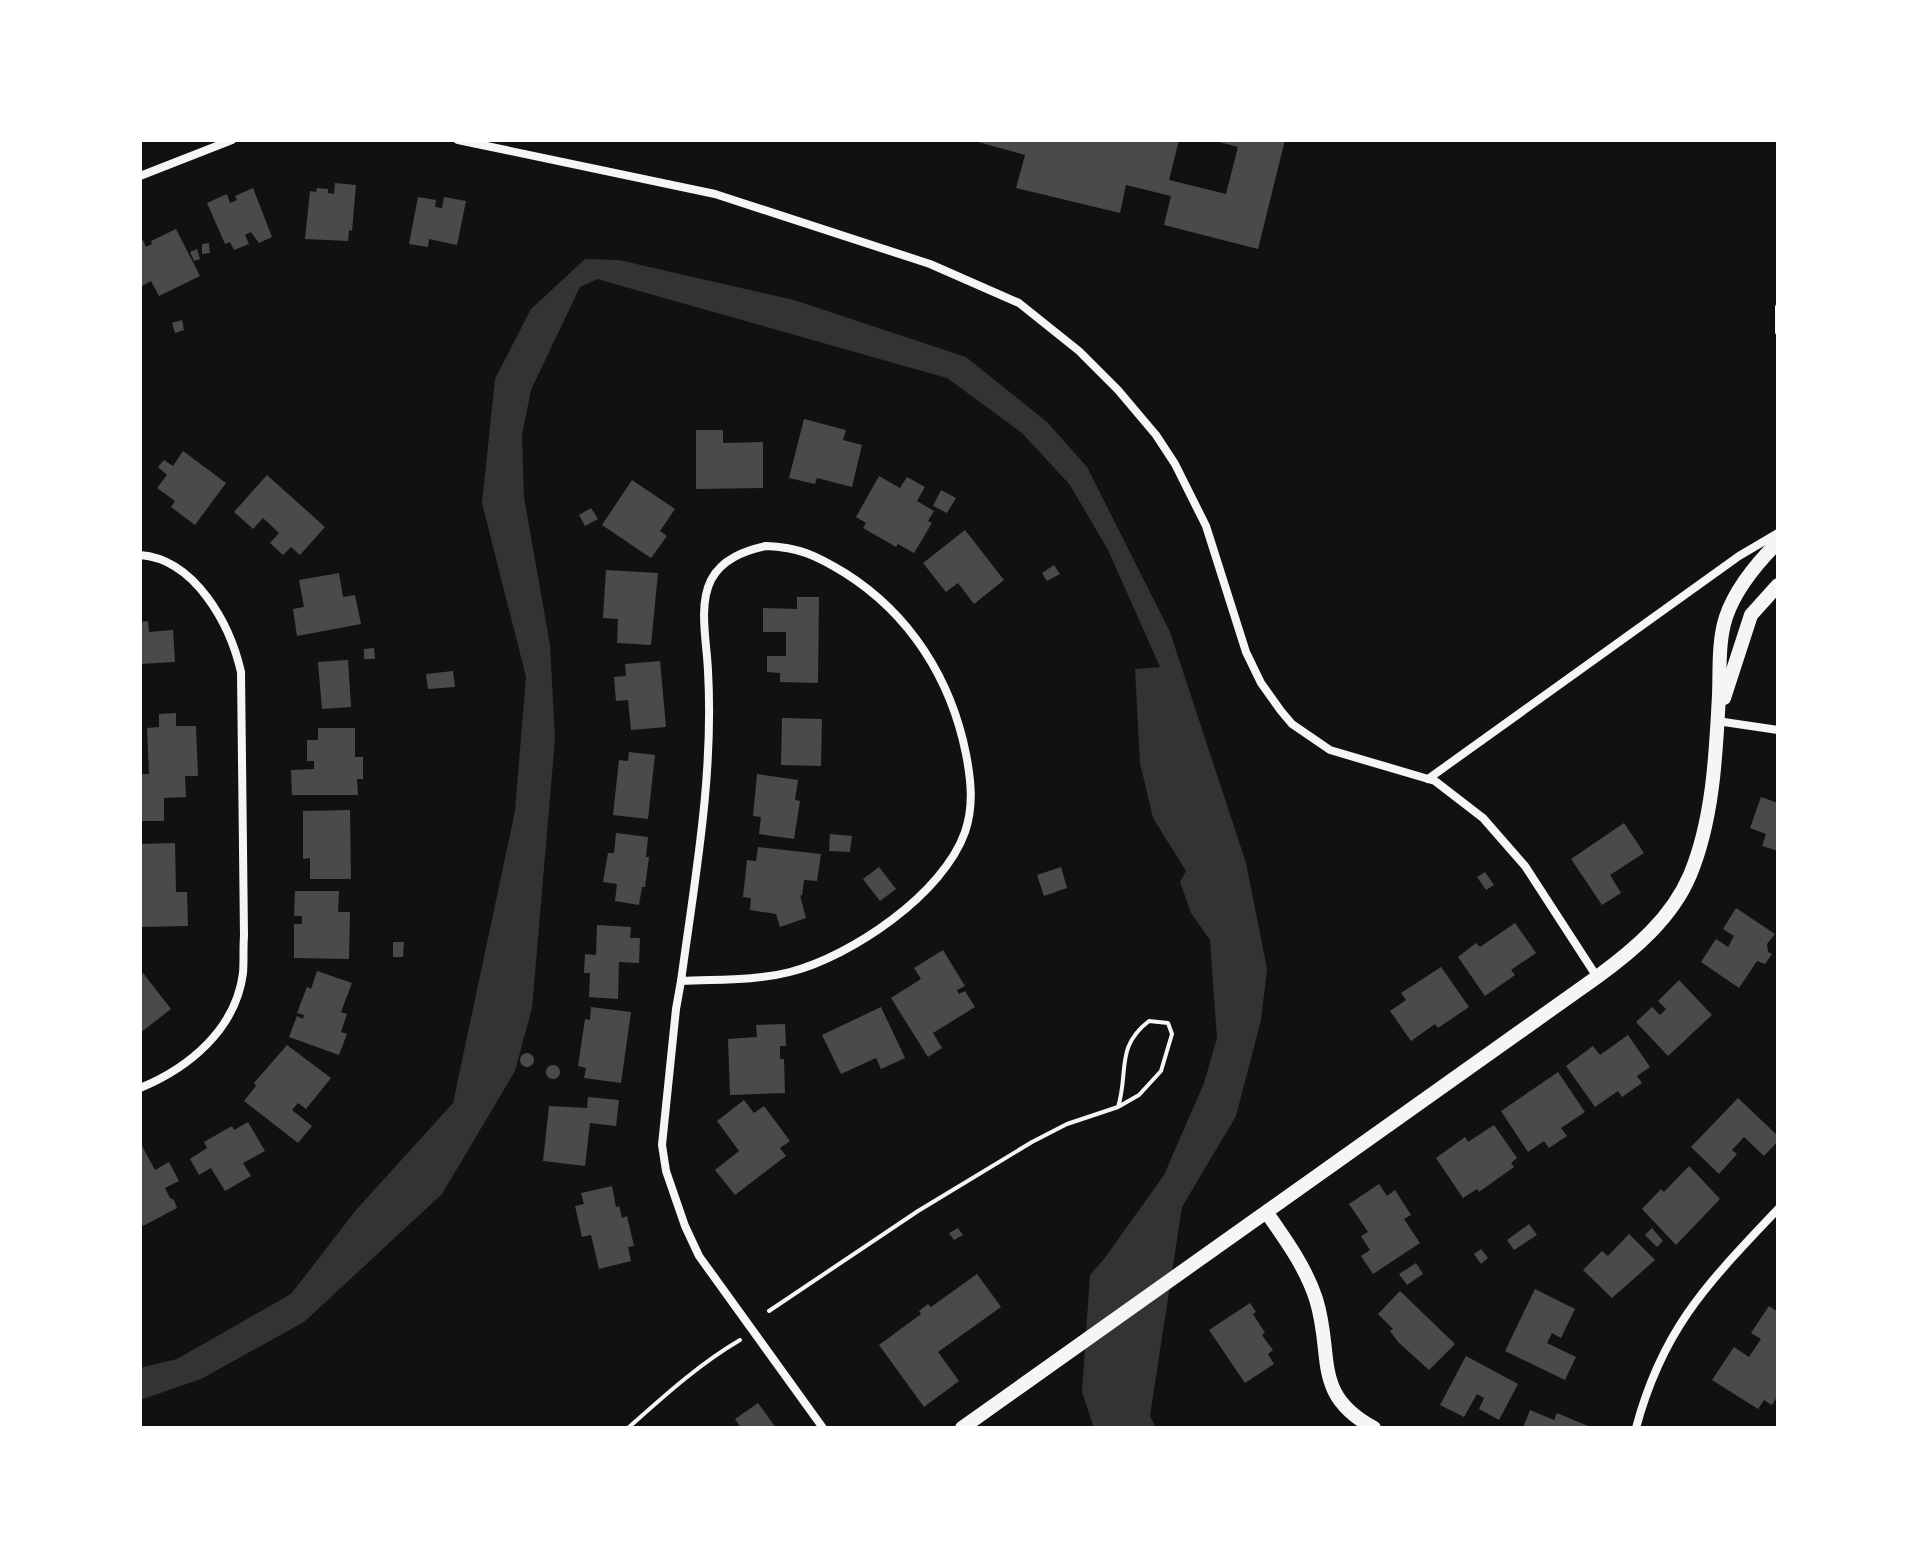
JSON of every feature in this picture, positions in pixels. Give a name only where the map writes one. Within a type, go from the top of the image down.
[{"type":"street","points":[[140,176],[232,140]]},
{"type":"street","points":[[458,140],[715,194],[930,264],[1019,303],[1079,351],[1118,390],[1169,454],[1206,526],[1246,652],[1261,683],[1292,724],[1344,756],[1435,781],[1483,818],[1525,866],[1597,977]]},
{"type":"street","points":[[1428,779],[1739,556],[1778,533]]},
{"type":"street","points":[[962,1428],[1626,957],[1651,933],[1672,907],[1690,875],[1706,821],[1726,617],[1754,570],[1778,542]]},
{"type":"street","points":[[681,981],[764,977],[793,971],[834,956],[879,928],[919,896],[938,876],[953,853],[964,835],[969,817],[970,777],[961,731],[944,684],[927,653],[906,625],[869,588],[831,564],[791,547],[749,549],[728,560],[710,582],[705,602],[711,720],[709,772],[681,981],[661,1132],[666,1171],[699,1256],[823,1428]]},
{"type":"street","points":[[140,555],[165,562],[194,583],[225,624],[235,647],[241,672],[244,936],[243,974],[238,993],[219,1032],[182,1065],[156,1082],[140,1088]]},
{"type":"street","points":[[1717,721],[1751,615],[1778,585]]},
{"type":"street","points":[[1717,721],[1778,730]]},
{"type":"street","points":[[1636,1428],[1659,1361],[1686,1312],[1709,1282],[1778,1209]]},
{"type":"street","points":[[1267,1213],[1294,1251],[1316,1299],[1328,1372],[1339,1403],[1355,1418],[1374,1428]]},
{"type":"lane","points":[[1778,307],[1778,332]]},
{"type":"path","points":[[769,1311],[918,1211],[1032,1142],[1067,1124],[1118,1107],[1139,1095],[1161,1071],[1172,1034],[1168,1023],[1149,1021],[1129,1043],[1124,1056],[1122,1094],[1118,1107]]},
{"type":"path","points":[[628,1428],[681,1381],[740,1340]]},
{"type":"shaded area","points":[[585,259],[619,260],[794,300],[966,357],[1047,422],[1087,467],[1170,632],[1246,863],[1267,969],[1261,1020],[1236,1116],[1182,1207],[1150,1416],[1156,1428],[1094,1428],[1082,1392],[1090,1275],[1164,1175],[1204,1083],[1217,1038],[1210,940],[1191,913],[1180,882],[1186,871],[1153,818],[1140,763],[1135,669],[1160,667],[1108,550],[1070,485],[1022,433],[947,378],[597,279],[580,287],[531,390],[522,435],[524,497],[550,645],[555,739],[532,1008],[515,1071],[442,1194],[304,1322],[201,1379],[140,1400],[140,1368],[177,1359],[291,1294],[356,1210],[453,1103],[515,811],[526,677],[482,503],[495,379],[531,309]]},
{"type":"building","points":[[971,140],[1179,140],[1169,180],[1226,194],[1238,147],[1212,140],[1285,140],[1258,249],[1164,225],[1171,196],[1126,185],[1120,213],[1016,188],[1025,155]]},
{"type":"building","points":[[335,183],[356,185],[352,231],[349,230],[348,241],[305,239],[310,191],[328,189],[328,193],[334,194]]},
{"type":"building","points":[[253,188],[272,237],[259,243],[251,232],[245,235],[249,244],[234,250],[230,242],[225,244],[207,203],[227,194],[230,203],[237,200],[235,196]]},
{"type":"building","points":[[418,197],[436,200],[435,207],[442,208],[444,197],[466,201],[457,245],[429,239],[428,247],[409,244]]},
{"type":"building","points":[[176,229],[200,276],[159,296],[151,281],[140,287],[140,241],[143,240],[146,247],[152,244],[151,241]]},
{"type":"building","points":[[209,243],[210,253],[202,254],[202,244]]},
{"type":"building","points":[[197,249],[200,259],[194,261],[190,252]]},
{"type":"building","points":[[182,320],[184,330],[175,333],[172,323]]},
{"type":"building","points":[[804,419],[846,430],[843,440],[862,445],[852,487],[817,478],[815,484],[789,478]]},
{"type":"building","points":[[696,430],[723,430],[723,443],[763,442],[763,488],[696,489]]},
{"type":"building","points":[[183,451],[226,483],[195,525],[171,507],[175,501],[157,488],[167,475],[158,467],[164,460],[173,466]]},
{"type":"building","points":[[267,475],[325,527],[300,555],[291,547],[283,555],[270,543],[279,533],[263,518],[253,529],[234,512]]},
{"type":"building","points":[[879,476],[900,488],[907,477],[925,487],[917,501],[934,511],[928,521],[932,523],[914,553],[898,544],[896,547],[863,528],[866,523],[856,517]]},
{"type":"building","points":[[632,480],[675,509],[660,531],[667,536],[651,558],[602,525]]},
{"type":"building","points":[[941,490],[956,498],[947,513],[933,506]]},
{"type":"building","points":[[591,508],[598,519],[585,526],[579,515]]},
{"type":"building","points":[[965,530],[1004,580],[974,604],[958,583],[946,592],[923,563]]},
{"type":"building","points":[[1054,565],[1060,574],[1047,581],[1042,573]]},
{"type":"building","points":[[606,570],[658,573],[651,645],[617,643],[618,619],[603,618]]},
{"type":"building","points":[[339,573],[343,597],[355,595],[361,624],[297,636],[293,609],[304,607],[299,580]]},
{"type":"building","points":[[797,597],[819,597],[818,683],[780,682],[780,673],[767,672],[767,656],[786,656],[786,632],[763,632],[763,608],[797,609]]},
{"type":"building","points":[[148,621],[149,632],[173,630],[175,662],[140,664],[140,622]]},
{"type":"building","points":[[374,648],[375,659],[364,659],[364,649]]},
{"type":"building","points":[[348,660],[351,707],[322,709],[318,662]]},
{"type":"building","points":[[660,661],[666,727],[631,730],[628,700],[616,701],[614,677],[626,676],[625,664]]},
{"type":"building","points":[[453,671],[455,687],[428,689],[426,674]]},
{"type":"building","points":[[176,713],[176,726],[196,726],[198,776],[185,776],[186,797],[164,798],[164,821],[140,821],[140,774],[149,774],[147,728],[159,727],[159,714]]},
{"type":"building","points":[[782,718],[822,719],[821,766],[781,765]]},
{"type":"building","points":[[318,728],[355,728],[355,757],[363,757],[363,779],[357,779],[358,795],[292,795],[291,770],[314,769],[314,761],[307,761],[307,740],[318,740]]},
{"type":"building","points":[[629,752],[655,755],[648,819],[613,815],[619,760],[628,761]]},
{"type":"building","points":[[757,774],[798,780],[795,800],[800,801],[794,839],[759,834],[761,817],[753,816]]},
{"type":"building","points":[[1761,797],[1778,803],[1778,851],[1762,846],[1766,834],[1750,828]]},
{"type":"building","points":[[350,810],[351,879],[310,879],[310,858],[303,859],[303,811]]},
{"type":"building","points":[[1624,823],[1644,853],[1610,875],[1621,893],[1602,905],[1571,859]]},
{"type":"building","points":[[616,833],[648,837],[646,857],[649,857],[639,905],[615,901],[617,884],[603,882],[608,853],[614,853]]},
{"type":"building","points":[[830,834],[852,836],[850,852],[829,851]]},
{"type":"building","points":[[175,843],[176,892],[187,892],[188,926],[140,927],[140,844]]},
{"type":"building","points":[[758,847],[821,854],[817,881],[804,880],[800,895],[806,918],[780,927],[776,914],[750,910],[751,898],[743,897],[747,860],[756,861]]},
{"type":"building","points":[[879,867],[896,889],[880,901],[863,879]]},
{"type":"building","points":[[1061,867],[1067,888],[1044,896],[1037,875]]},
{"type":"building","points":[[1485,872],[1494,885],[1486,890],[1477,877]]},
{"type":"building","points":[[295,891],[339,891],[338,912],[350,912],[349,959],[294,958],[294,924],[302,924],[302,916],[294,916]]},
{"type":"building","points":[[1736,908],[1775,934],[1767,944],[1768,952],[1772,954],[1765,964],[1757,961],[1739,988],[1701,962],[1716,939],[1728,947],[1734,936],[1723,929]]},
{"type":"building","points":[[1515,923],[1536,953],[1511,970],[1515,975],[1485,996],[1458,957],[1476,943],[1480,947]]},
{"type":"building","points":[[597,925],[631,927],[630,938],[640,938],[639,963],[619,962],[618,999],[589,997],[590,973],[584,973],[585,954],[596,955]]},
{"type":"building","points":[[393,942],[404,942],[403,957],[393,957]]},
{"type":"building","points":[[943,950],[965,986],[957,990],[959,994],[965,991],[975,1007],[933,1033],[942,1048],[928,1057],[891,998],[921,979],[914,968]]},
{"type":"building","points":[[1441,967],[1469,1007],[1438,1028],[1435,1024],[1411,1041],[1390,1011],[1406,1000],[1401,993]]},
{"type":"building","points":[[317,971],[352,983],[341,1012],[347,1014],[341,1032],[347,1034],[339,1055],[289,1037],[297,1016],[303,1019],[304,1015],[297,1013]]},
{"type":"building","points":[[143,973],[171,1009],[140,1033],[140,976]]},
{"type":"building","points":[[1679,980],[1712,1015],[1668,1056],[1636,1022],[1652,1007],[1660,1015],[1666,1009],[1658,1001]]},
{"type":"building","points":[[591,1007],[631,1012],[621,1083],[584,1078],[586,1068],[578,1066],[585,1019],[590,1020]]},
{"type":"building","points":[[881,1007],[905,1058],[881,1069],[876,1058],[841,1074],[822,1035]]},
{"type":"building","points":[[785,1024],[786,1046],[780,1046],[780,1059],[784,1059],[785,1093],[730,1095],[728,1039],[757,1037],[756,1025]]},
{"type":"building","points":[[1628,1035],[1650,1067],[1637,1076],[1642,1083],[1622,1097],[1618,1091],[1595,1107],[1566,1066],[1593,1046],[1600,1055]]},
{"type":"building","points":[[287,1045],[331,1078],[306,1109],[298,1103],[292,1110],[312,1126],[298,1143],[244,1101],[256,1086],[254,1083]]},
{"type":"building","points":[[527,1053],[534,1060],[527,1067],[520,1060]]},
{"type":"building","points":[[553,1065],[560,1072],[553,1079],[546,1072]]},
{"type":"building","points":[[1558,1072],[1585,1112],[1561,1128],[1567,1136],[1549,1148],[1544,1141],[1528,1152],[1501,1111]]},
{"type":"building","points":[[588,1097],[619,1100],[616,1126],[590,1123],[585,1166],[543,1161],[549,1106],[587,1108]]},
{"type":"building","points":[[1738,1098],[1778,1136],[1778,1141],[1764,1156],[1744,1137],[1732,1150],[1737,1154],[1719,1174],[1691,1147]]},
{"type":"building","points":[[744,1100],[754,1113],[764,1106],[790,1141],[780,1148],[786,1156],[735,1195],[715,1170],[739,1151],[717,1121]]},
{"type":"building","points":[[248,1122],[265,1151],[243,1163],[251,1176],[225,1191],[211,1168],[199,1175],[190,1159],[207,1148],[204,1142],[232,1126],[234,1130]]},
{"type":"building","points":[[1494,1125],[1517,1158],[1511,1163],[1514,1167],[1479,1192],[1477,1189],[1463,1198],[1436,1158],[1465,1137],[1468,1142]]},
{"type":"building","points":[[142,1146],[155,1170],[169,1162],[179,1181],[165,1188],[177,1208],[143,1226],[140,1219]]},
{"type":"building","points":[[1689,1166],[1720,1199],[1676,1245],[1642,1209]]},
{"type":"building","points":[[1379,1184],[1387,1196],[1395,1190],[1411,1215],[1404,1219],[1420,1243],[1373,1274],[1361,1256],[1370,1250],[1361,1236],[1368,1232],[1349,1204]]},
{"type":"building","points":[[612,1186],[616,1207],[619,1206],[622,1218],[627,1216],[634,1246],[628,1247],[631,1261],[599,1269],[591,1235],[582,1237],[575,1206],[584,1204],[581,1193]]},
{"type":"building","points":[[1529,1224],[1537,1235],[1514,1250],[1507,1240]]},
{"type":"building","points":[[958,1228],[963,1235],[954,1240],[949,1233]]},
{"type":"building","points":[[1652,1228],[1663,1241],[1657,1247],[1645,1235]]},
{"type":"building","points":[[1629,1234],[1655,1260],[1612,1298],[1583,1270],[1602,1251],[1608,1256]]},
{"type":"building","points":[[1481,1249],[1488,1258],[1481,1264],[1474,1254]]},
{"type":"building","points":[[1416,1263],[1423,1274],[1407,1285],[1399,1274]]},
{"type":"building","points":[[977,1274],[1001,1307],[938,1352],[959,1381],[924,1407],[879,1345],[921,1314],[919,1311],[928,1304],[931,1307]]},
{"type":"building","points":[[1535,1289],[1575,1309],[1561,1338],[1552,1333],[1547,1343],[1576,1357],[1565,1380],[1505,1351]]},
{"type":"building","points":[[1400,1291],[1455,1344],[1429,1370],[1398,1342],[1390,1331],[1393,1329],[1378,1314]]},
{"type":"building","points":[[1250,1303],[1265,1333],[1262,1335],[1273,1350],[1268,1354],[1274,1364],[1245,1383],[1209,1330]]},
{"type":"building","points":[[1769,1306],[1778,1312],[1778,1395],[1772,1405],[1764,1400],[1758,1409],[1712,1380],[1734,1347],[1749,1357],[1761,1339],[1751,1333]]},
{"type":"building","points":[[1466,1356],[1518,1384],[1499,1420],[1479,1409],[1484,1398],[1477,1394],[1464,1417],[1440,1405]]},
{"type":"building","points":[[758,1403],[776,1428],[741,1428],[735,1419]]},
{"type":"building","points":[[1530,1410],[1554,1420],[1557,1413],[1593,1428],[1523,1428]]}]
